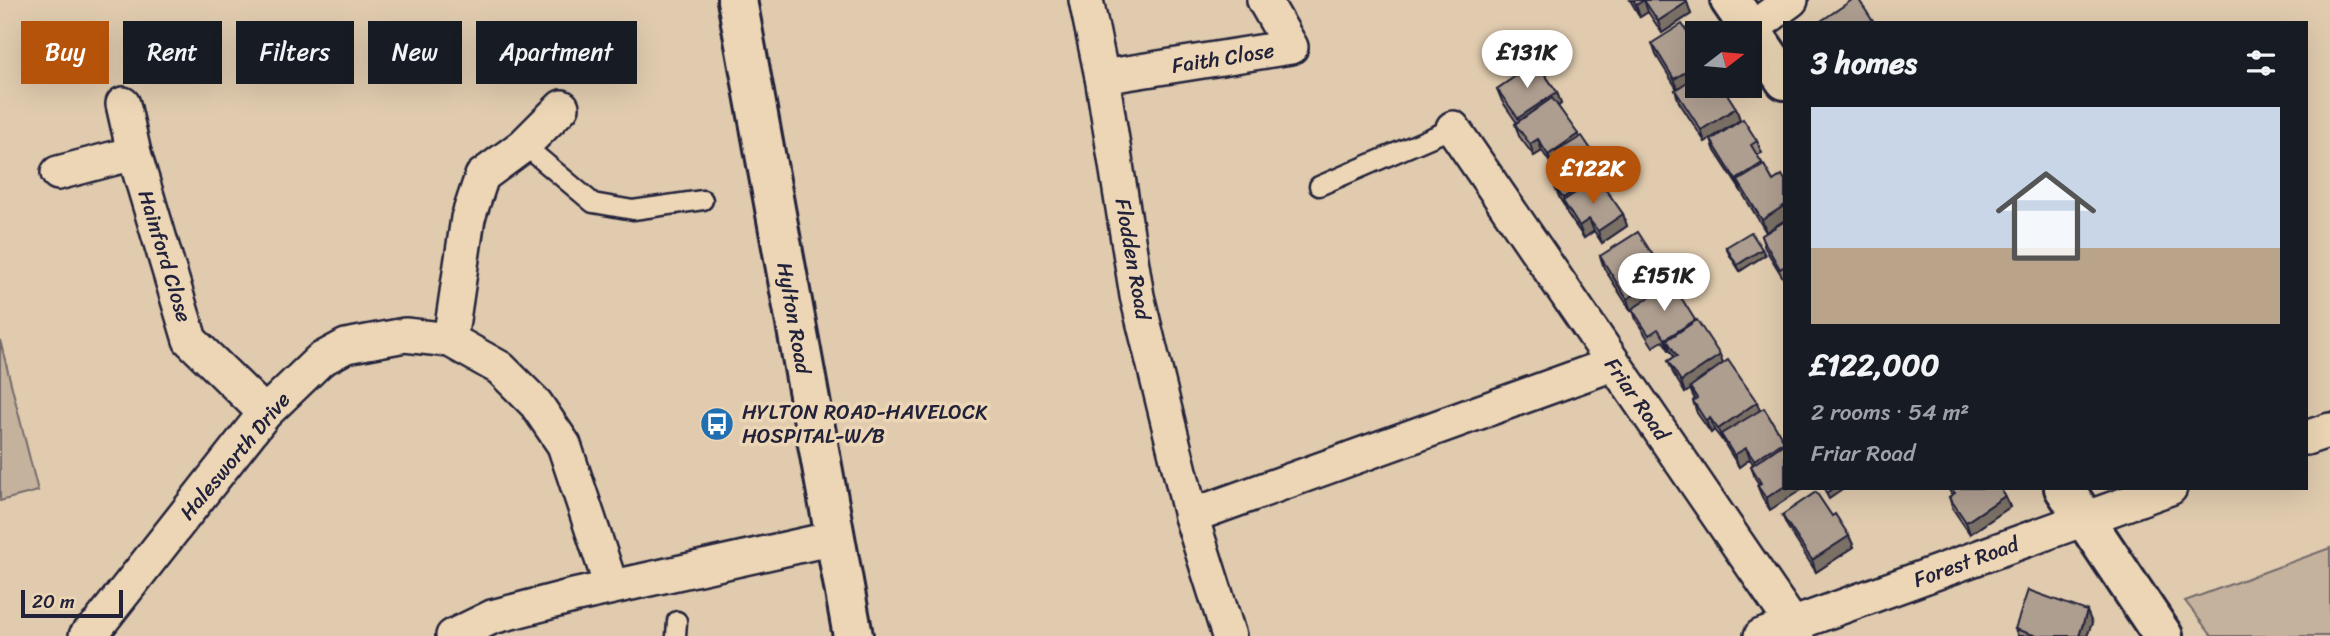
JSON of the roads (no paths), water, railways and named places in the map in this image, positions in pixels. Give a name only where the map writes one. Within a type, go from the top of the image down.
[{"type":"street","name":"Hylton Road","points":[[737,0],[853,636]]},
{"type":"street","name":"Flodden Road","points":[[1086,0],[1102,77],[1138,296],[1191,516],[1229,636]]},
{"type":"street","name":"Faith Close","points":[[1102,77],[1291,47],[1264,0]]},
{"type":"street","points":[[1783,77],[1740,15],[1791,0]]},
{"type":"street","name":"Hainford Close","points":[[122,104],[190,340],[265,413]]},
{"type":"street","points":[[450,340],[468,218],[482,176],[524,145],[562,107]]},
{"type":"street","name":"Friar Road","points":[[1453,128],[1795,630]]},
{"type":"street","points":[[58,173],[134,153]]},
{"type":"street","name":"Halesworth Drive","points":[[86,636],[99,624],[265,413],[320,360],[346,346],[405,335],[450,340],[500,368],[536,404],[564,445],[611,586]]},
{"type":"street","points":[[1191,516],[1613,364]]},
{"type":"street","points":[[2308,438],[2330,430]]},
{"type":"street","points":[[2065,490],[2163,636]]},
{"type":"street","name":"Forest Road","points":[[1761,636],[1795,630],[2165,490]]},
{"type":"street","points":[[453,636],[492,617],[611,586],[834,538]]},
{"type":"lane","points":[[1319,186],[1453,128]]},
{"type":"lane","points":[[524,145],[593,203],[634,210],[704,200]]},
{"type":"place","name":"HYLTON ROAD-HAVELOCK HOSPITAL-W/B","points":[[717,424]]}]
